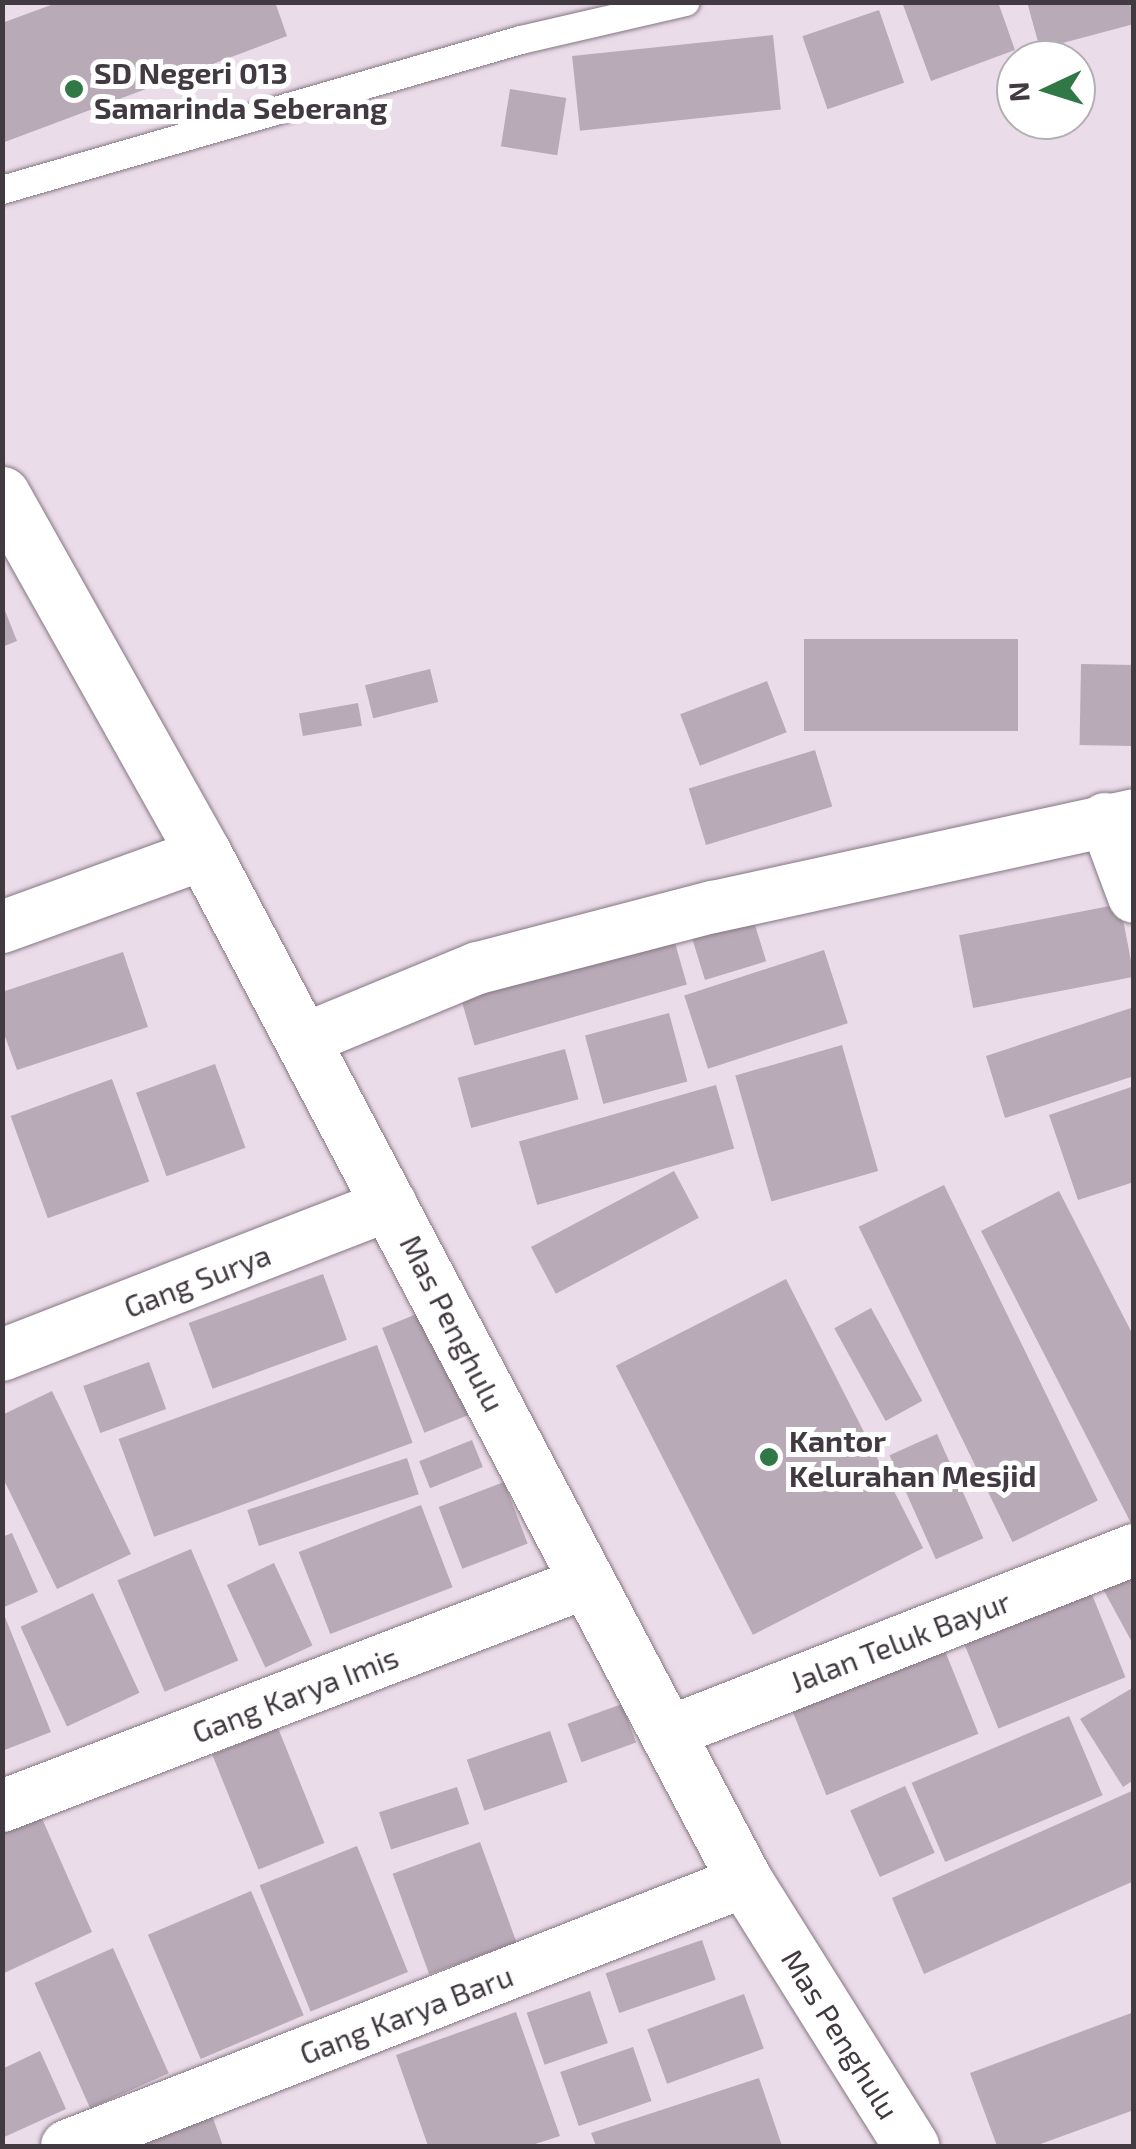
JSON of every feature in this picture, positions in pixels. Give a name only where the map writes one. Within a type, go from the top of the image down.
[{"type":"street","name":"Mas Penghulu","points":[[2,494],[204,854],[745,1881],[911,2146]]},
{"type":"street","points":[[303,1040],[478,968],[1120,817],[1134,897]]},
{"type":"street","points":[[2,927],[204,854]]},
{"type":"street","name":"Gang Surya","points":[[2,1355],[391,1204]]},
{"type":"street","name":"Jalan Teluk Bayur","points":[[667,1733],[1134,1550]]},
{"type":"street","name":"Gang Karya Imis","points":[[2,1806],[587,1582]]},
{"type":"street","name":"Gang Karya Baru","points":[[67,2146],[745,1881]]},
{"type":"lane","points":[[2,190],[521,40],[686,2]]},
{"type":"building","name":"SD Negeri 013 Samarinda Seberang","points":[[59,2],[275,2],[287,36],[2,143],[2,23]]},
{"type":"building","points":[[902,2],[998,2],[1011,40],[996,40],[996,57],[931,81]]},
{"type":"building","points":[[1027,2],[1130,2],[1134,24],[1074,40],[1038,40]]},
{"type":"building","points":[[879,10],[904,83],[827,109],[802,36]]},
{"type":"building","points":[[773,35],[781,110],[580,131],[572,56]]},
{"type":"building","points":[[510,89],[566,98],[557,155],[501,146]]},
{"type":"building","points":[[2,603],[17,641],[2,647]]},
{"type":"building","points":[[804,639],[1018,639],[1018,731],[804,731]]},
{"type":"building","points":[[1081,664],[1134,665],[1133,746],[1080,745]]},
{"type":"building","points":[[430,669],[438,702],[373,718],[365,685]]},
{"type":"building","points":[[767,681],[787,732],[700,766],[680,714]]},
{"type":"building","points":[[358,703],[362,726],[303,736],[299,713]]},
{"type":"building","points":[[815,750],[832,806],[706,845],[689,789]]},
{"type":"building","points":[[748,902],[766,961],[705,980],[687,921]]},
{"type":"building","points":[[1120,904],[1134,977],[973,1008],[959,935]]},
{"type":"building","points":[[669,922],[687,984],[474,1045],[457,983]]},
{"type":"building","points":[[824,950],[848,1023],[708,1069],[684,995]]},
{"type":"building","points":[[123,952],[148,1027],[17,1070],[2,1028],[2,992]]},
{"type":"building","points":[[1134,1007],[1134,1076],[1005,1118],[986,1056]]},
{"type":"building","points":[[669,1013],[687,1082],[603,1104],[585,1036]]},
{"type":"building","points":[[842,1045],[878,1171],[771,1202],[735,1076]]},
{"type":"building","points":[[565,1049],[578,1099],[471,1128],[458,1078]]},
{"type":"building","points":[[215,1064],[245,1148],[167,1176],[136,1093]]},
{"type":"building","points":[[112,1079],[149,1181],[48,1218],[11,1116]]},
{"type":"building","points":[[716,1085],[734,1148],[537,1205],[519,1142]]},
{"type":"building","points":[[1134,1086],[1134,1182],[1078,1200],[1049,1115]]},
{"type":"building","points":[[674,1171],[699,1218],[556,1294],[531,1247]]},
{"type":"building","points":[[944,1185],[1098,1500],[1012,1542],[859,1227]]},
{"type":"building","points":[[1059,1191],[1134,1337],[1134,1529],[981,1231]]},
{"type":"building","points":[[323,1274],[347,1340],[213,1389],[189,1323]]},
{"type":"building","name":"Kantor Kelurahan Mesjid","points":[[786,1279],[923,1548],[753,1635],[616,1366]]},
{"type":"building","points":[[434,1307],[476,1412],[424,1433],[382,1328]]},
{"type":"building","points":[[871,1308],[922,1401],[886,1421],[834,1328]]},
{"type":"building","points":[[377,1345],[413,1443],[154,1537],[119,1439]]},
{"type":"building","points":[[149,1362],[166,1409],[100,1433],[83,1386]]},
{"type":"building","points":[[52,1391],[131,1554],[57,1589],[2,1476],[2,1415]]},
{"type":"building","points":[[937,1434],[983,1538],[936,1559],[889,1455]]},
{"type":"building","points":[[472,1440],[483,1467],[430,1488],[419,1461]]},
{"type":"building","points":[[407,1458],[419,1494],[259,1546],[247,1510]]},
{"type":"building","points":[[504,1482],[528,1544],[462,1569],[439,1507]]},
{"type":"building","points":[[421,1505],[453,1587],[330,1634],[299,1552]]},
{"type":"building","points":[[12,1533],[38,1592],[2,1608],[2,1537]]},
{"type":"building","points":[[191,1549],[238,1660],[165,1692],[117,1580]]},
{"type":"building","points":[[274,1563],[312,1645],[265,1667],[227,1585]]},
{"type":"building","points":[[1134,1573],[1134,1646],[1103,1589]]},
{"type":"building","points":[[1091,1592],[1125,1677],[998,1729],[964,1643]]},
{"type":"building","points":[[93,1593],[139,1693],[67,1727],[20,1627]]},
{"type":"building","points":[[5,1617],[51,1732],[2,1751],[2,1619]]},
{"type":"building","points":[[941,1641],[978,1734],[826,1795],[789,1702]]},
{"type":"building","points":[[1134,1687],[1134,1780],[1123,1787],[1080,1719]]},
{"type":"building","points":[[622,1704],[636,1743],[582,1762],[567,1724]]},
{"type":"building","points":[[1069,1716],[1103,1795],[945,1862],[912,1783]]},
{"type":"building","points":[[278,1728],[324,1843],[259,1870],[212,1755]]},
{"type":"building","points":[[550,1731],[568,1782],[484,1811],[467,1760]]},
{"type":"building","points":[[905,1786],[935,1853],[880,1877],[850,1810]]},
{"type":"building","points":[[457,1787],[469,1824],[391,1849],[379,1812]]},
{"type":"building","points":[[1134,1790],[1134,1881],[924,1974],[892,1898]]},
{"type":"building","points":[[40,1814],[92,1932],[2,1974],[2,1831]]},
{"type":"building","points":[[480,1842],[517,1943],[429,1974],[393,1874]]},
{"type":"building","points":[[357,1846],[408,1972],[311,2011],[260,1885]]},
{"type":"building","points":[[251,1891],[304,2015],[201,2059],[148,1935]]},
{"type":"building","points":[[702,1940],[716,1980],[619,2013],[606,1973]]},
{"type":"building","points":[[113,1948],[169,2073],[90,2108],[34,1983]]},
{"type":"building","points":[[590,1991],[608,2043],[545,2065],[527,2013]]},
{"type":"building","points":[[744,1994],[764,2049],[667,2084],[647,2029]]},
{"type":"building","points":[[516,2012],[560,2136],[529,2146],[428,2146],[396,2055]]},
{"type":"building","points":[[1134,2012],[1134,2110],[1035,2146],[997,2146],[970,2073]]},
{"type":"building","points":[[633,2047],[652,2101],[579,2126],[560,2072]]},
{"type":"building","points":[[40,2051],[66,2109],[2,2138],[2,2069]]},
{"type":"building","points":[[759,2078],[782,2146],[596,2146],[591,2133]]},
{"type":"building","points":[[210,2110],[223,2146],[135,2146]]},
{"type":"place","name":"SD Negeri 013 Samarinda Seberang","points":[[74,89]]},
{"type":"place","name":"Kantor Kelurahan Mesjid","points":[[769,1457]]}]
